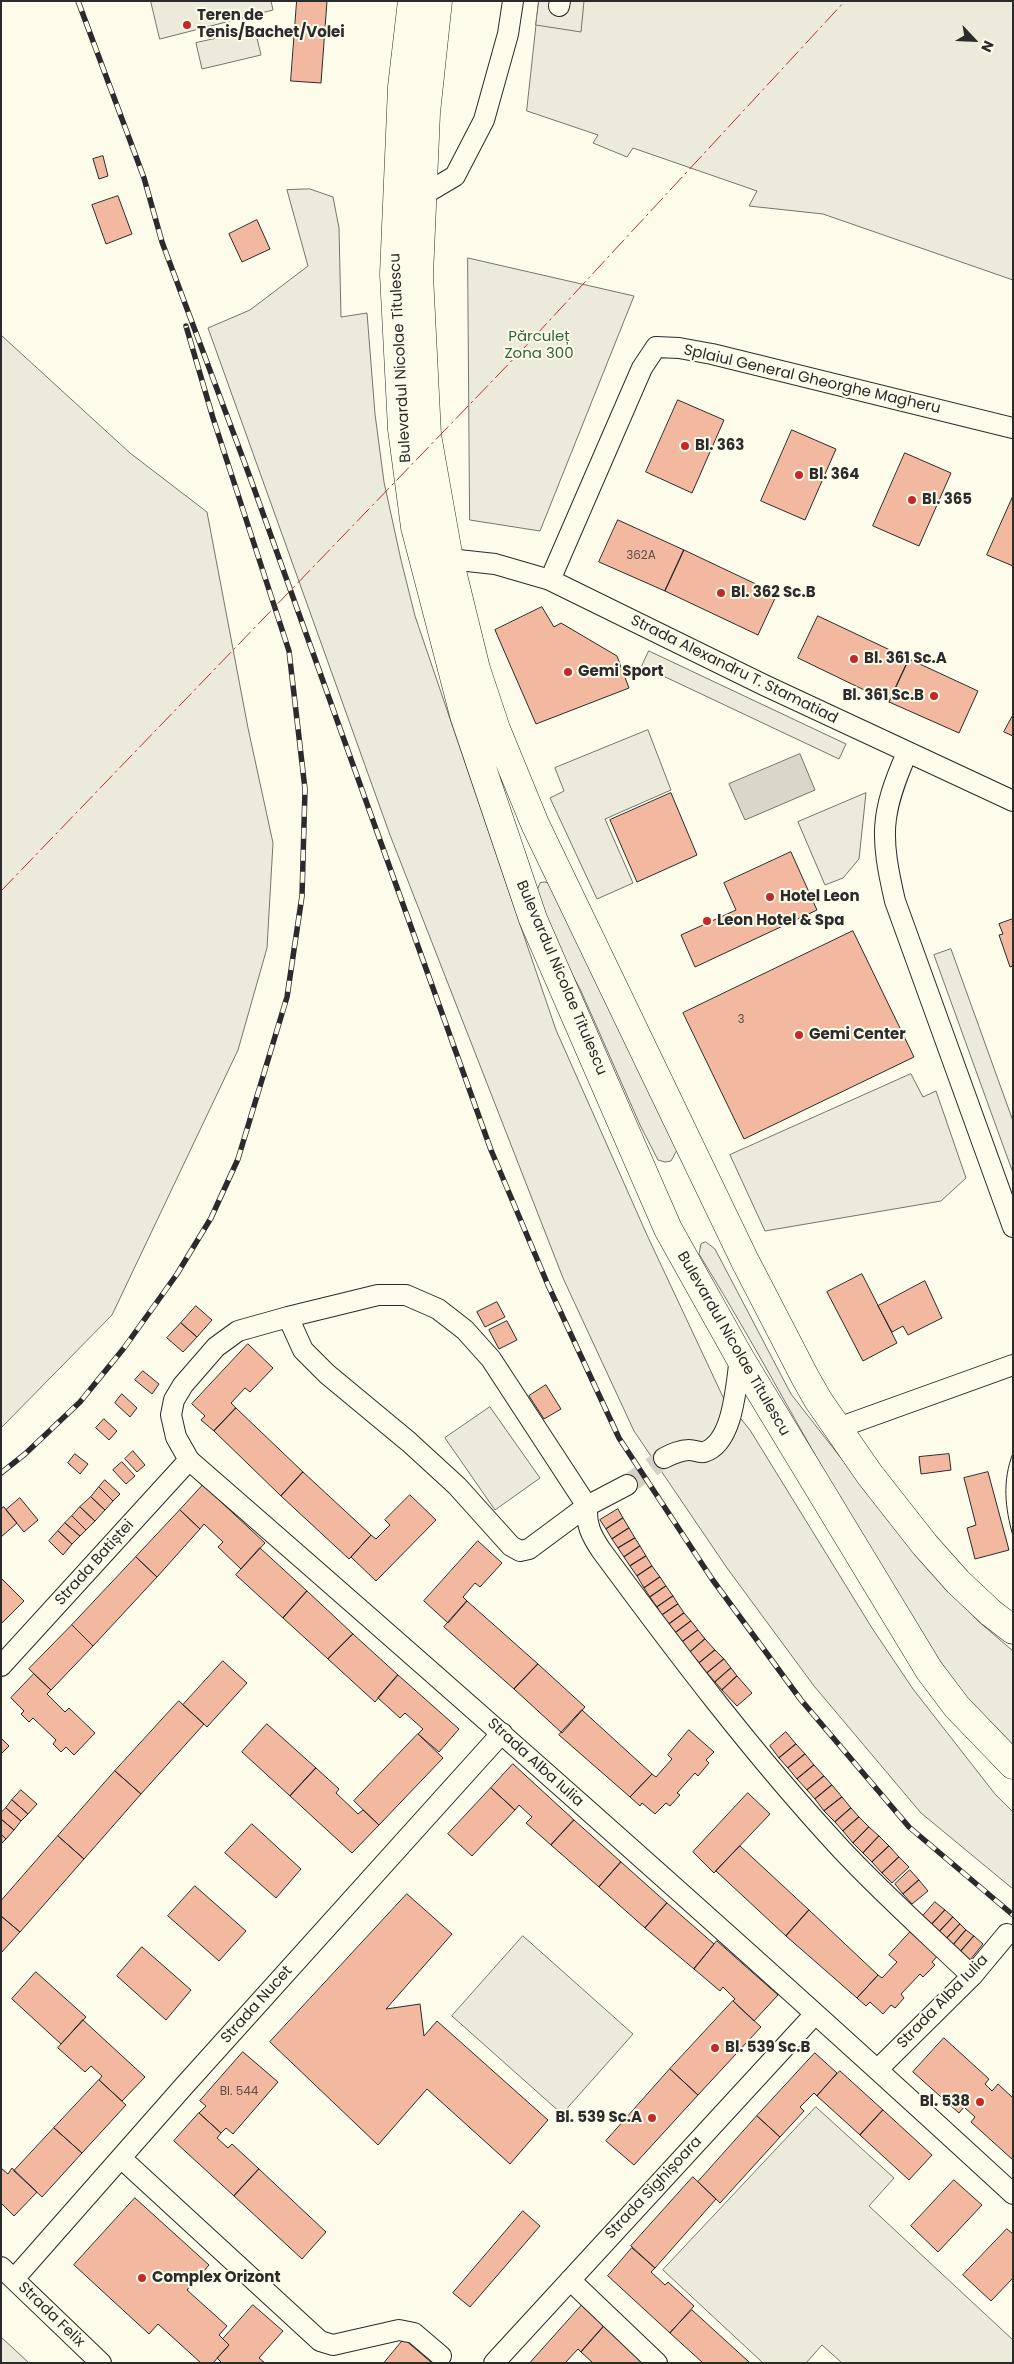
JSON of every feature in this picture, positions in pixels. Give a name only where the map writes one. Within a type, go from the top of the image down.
[{"type":"main road","name":"Bulevardul Nicolae Titulescu","points":[[412,1],[402,87],[394,274],[402,429],[415,526],[464,715],[532,918],[668,1229],[740,1358],[929,1670],[957,1707],[1013,1765]]},
{"type":"main road","name":"Bulevardul Nicolae Titulescu","points":[[438,1],[426,113],[419,275],[427,435],[449,559],[479,677],[496,729],[535,824],[745,1261],[805,1377],[870,1475],[925,1545],[958,1582],[991,1613],[1013,1630]]},
{"type":"street","points":[[423,195],[455,176],[484,120],[508,34],[513,1]]},
{"type":"street","name":"Splaiul General Gheorghe Magheru","points":[[550,580],[642,368],[656,347],[679,348],[712,354],[1013,428]]},
{"type":"street","name":"Strada Alexandru T. Stamatiad","points":[[449,559],[495,564],[550,580],[1013,801]]},
{"type":"street","points":[[907,752],[893,783],[886,808],[884,830],[886,862],[895,901],[1013,1227]]},
{"type":"street","name":"Strada Alba Iulia","points":[[587,1506],[491,1359],[465,1330],[438,1309],[406,1295],[378,1295],[238,1331],[216,1347],[183,1385],[174,1400],[171,1415],[176,1437],[189,1460],[502,1733],[878,2069],[1013,2194]]},
{"type":"street","points":[[288,1317],[303,1350],[327,1374],[409,1442],[457,1486],[511,1546],[520,1551],[530,1549],[587,1506],[627,1485]]},
{"type":"street","points":[[664,1458],[677,1451],[688,1450],[701,1453],[707,1451],[724,1434],[731,1416],[740,1358]]},
{"type":"street","points":[[838,1428],[1013,1365]]},
{"type":"street","name":"Strada Batiștei","points":[[1,1666],[189,1460]]},
{"type":"street","points":[[587,1506],[586,1520],[590,1533],[601,1550],[697,1679],[767,1766],[842,1850],[972,1976]]},
{"type":"street","name":"Strada Nucet","points":[[8,2273],[121,2158],[502,1733]]},
{"type":"street","name":"Strada Alba Iulia","points":[[878,2069],[972,1976],[1006,1934]]},
{"type":"street","name":"Strada Sighișoara","points":[[494,2363],[815,2014]]},
{"type":"street","points":[[121,2158],[320,2341],[333,2345],[399,2330],[414,2332],[441,2356]]},
{"type":"street","name":"Strada Felix","points":[[8,2273],[101,2363]]},
{"type":"street","points":[[570,2280],[657,2363]]},
{"type":"green space","name":"Teren de Tenis/Bachet/Volei","points":[[151,1],[271,1],[273,10],[160,39]]},
{"type":"green space","points":[[539,1],[1013,1],[1013,280],[823,214],[749,206],[757,191],[633,148],[627,157],[593,143],[598,135],[527,111]]},
{"type":"green space","points":[[255,30],[261,55],[202,69],[196,43]]},
{"type":"green space","points":[[310,189],[333,197],[339,228],[341,317],[367,313],[375,414],[384,482],[415,616],[556,1030],[647,1235],[723,1397],[750,1430],[872,1628],[913,1689],[995,1794],[1013,1812],[1013,1889],[921,1813],[814,1686],[727,1568],[634,1431],[563,1278],[390,835],[208,328],[250,310],[308,266],[287,190]]},
{"type":"green space","name":"Părculeț Zona 300","points":[[468,258],[634,296],[540,531],[470,520]]},
{"type":"green space","points":[[1,335],[130,453],[207,512],[248,728],[273,843],[267,948],[238,1050],[112,1315],[1,1428]]},
{"type":"green space","points":[[540,883],[551,884],[677,1150],[671,1161],[658,1160],[641,1127],[581,991],[557,945],[536,893]]},
{"type":"green space","points":[[706,1242],[715,1249],[791,1394],[923,1563],[978,1621],[1013,1651],[1013,1750],[977,1711],[946,1670],[865,1542],[748,1336],[699,1254],[701,1244]]},
{"type":"green space","points":[[490,1407],[540,1478],[495,1510],[445,1438]]},
{"type":"green space","points":[[523,1936],[633,2034],[562,2114],[452,2016]]},
{"type":"green space","points":[[1,2337],[29,2363],[1,2363]]},
{"type":"shaded area","points":[[539,1],[584,1],[581,32],[536,25]]},
{"type":"shaded area","points":[[649,651],[846,744],[839,759],[642,666]]},
{"type":"shaded area","points":[[648,730],[671,790],[605,819],[633,883],[597,899],[550,798],[564,791],[555,768]]},
{"type":"shaded area","points":[[800,754],[815,790],[745,820],[729,784]]},
{"type":"shaded area","points":[[866,793],[859,859],[843,878],[825,885],[798,822]]},
{"type":"shaded area","points":[[951,949],[1013,1121],[1013,1173],[934,955]]},
{"type":"shaded area","points":[[911,1074],[923,1097],[936,1091],[966,1178],[941,1201],[765,1231],[730,1155]]},
{"type":"shaded area","points":[[816,2107],[894,2178],[869,2206],[1013,2340],[1013,2363],[842,2363],[822,2345],[806,2363],[763,2363],[663,2270]]},
{"type":"building","points":[[297,1],[327,1],[321,83],[291,81]]},
{"type":"building","points":[[103,156],[108,176],[99,179],[93,159]]},
{"type":"building","points":[[118,196],[132,234],[106,244],[92,205]]},
{"type":"building","points":[[257,220],[270,249],[242,262],[229,234]]},
{"type":"building","name":"Bl. 363","points":[[678,400],[724,420],[692,493],[646,472]]},
{"type":"building","name":"Bl. 364","points":[[792,430],[836,449],[805,520],[761,501]]},
{"type":"building","name":"Bl. 365","points":[[905,453],[951,473],[919,546],[873,526]]},
{"type":"building","points":[[1013,496],[1013,566],[987,555]]},
{"type":"building","points":[[618,520],[684,550],[665,591],[599,562]]},
{"type":"building","name":"Bl. 362 Sc.B","points":[[684,550],[777,594],[758,635],[665,591]]},
{"type":"building","name":"Gemi Sport","points":[[542,607],[554,627],[561,623],[617,656],[629,688],[536,724],[495,630]]},
{"type":"building","name":"Bl. 361 Sc.A","points":[[818,616],[909,659],[889,702],[798,658]]},
{"type":"building","name":"Bl. 361 Sc.B","points":[[909,659],[978,691],[959,733],[889,702]]},
{"type":"building","points":[[1013,715],[1013,736],[1004,732]]},
{"type":"building","points":[[671,793],[697,855],[637,882],[610,820]]},
{"type":"building","name":"Hotel Leon","points":[[791,852],[817,910],[695,967],[681,935],[736,910],[724,883]]},
{"type":"building","points":[[1013,919],[1013,966],[1010,967],[999,935],[1003,934],[999,924]]},
{"type":"building","name":"Gemi Center","points":[[853,931],[914,1057],[744,1139],[683,1013]]},
{"type":"building","points":[[862,1274],[897,1343],[863,1361],[827,1292]]},
{"type":"building","points":[[925,1281],[942,1318],[908,1335],[903,1326],[892,1332],[878,1306]]},
{"type":"building","points":[[497,1302],[505,1317],[485,1327],[477,1312]]},
{"type":"building","points":[[196,1306],[212,1320],[197,1337],[181,1323]]},
{"type":"building","points":[[507,1321],[517,1340],[499,1349],[489,1330]]},
{"type":"building","points":[[181,1323],[197,1337],[183,1352],[167,1338]]},
{"type":"building","points":[[248,1344],[273,1368],[250,1392],[245,1388],[231,1403],[236,1408],[214,1431],[201,1420],[205,1416],[192,1404]]},
{"type":"building","points":[[143,1371],[159,1384],[152,1394],[135,1380]]},
{"type":"building","points":[[546,1385],[561,1409],[544,1419],[529,1396]]},
{"type":"building","points":[[122,1394],[137,1408],[130,1417],[115,1403]]},
{"type":"building","points":[[236,1408],[303,1472],[281,1496],[214,1431]]},
{"type":"building","points":[[104,1419],[117,1431],[109,1440],[96,1428]]},
{"type":"building","points":[[133,1451],[145,1465],[137,1472],[125,1459]]},
{"type":"building","points":[[75,1454],[88,1464],[80,1474],[68,1463]]},
{"type":"building","points":[[949,1454],[951,1470],[921,1474],[919,1457]]},
{"type":"building","points":[[122,1462],[135,1476],[126,1484],[113,1470]]},
{"type":"building","points":[[303,1472],[371,1535],[349,1559],[281,1496]]},
{"type":"building","points":[[988,1472],[1009,1550],[975,1559],[967,1528],[976,1525],[964,1478]]},
{"type":"building","points":[[105,1480],[120,1494],[113,1501],[99,1487]]},
{"type":"building","points":[[203,1485],[265,1543],[241,1569],[218,1547],[223,1542],[204,1524],[200,1529],[180,1510]]},
{"type":"building","points":[[99,1487],[113,1501],[105,1510],[91,1497]]},
{"type":"building","points":[[410,1495],[436,1520],[376,1581],[351,1557],[371,1535],[376,1539],[390,1525],[385,1520]]},
{"type":"building","points":[[91,1497],[105,1510],[95,1521],[80,1507]]},
{"type":"building","points":[[20,1498],[38,1520],[24,1532],[6,1510]]},
{"type":"building","points":[[4,1507],[17,1523],[1,1537],[1,1509]]},
{"type":"building","points":[[80,1507],[95,1521],[86,1530],[72,1516]]},
{"type":"building","points":[[618,1509],[623,1518],[606,1529],[600,1520]]},
{"type":"building","points":[[180,1510],[200,1529],[157,1577],[136,1557]]},
{"type":"building","points":[[72,1516],[86,1530],[80,1536],[65,1523]]},
{"type":"building","points":[[623,1518],[629,1528],[612,1539],[606,1529]]},
{"type":"building","points":[[65,1523],[80,1536],[72,1544],[58,1531]]},
{"type":"building","points":[[629,1528],[635,1538],[618,1548],[612,1539]]},
{"type":"building","points":[[58,1531],[72,1544],[63,1555],[49,1541]]},
{"type":"building","points":[[635,1538],[640,1546],[624,1557],[618,1548]]},
{"type":"building","points":[[478,1541],[502,1563],[480,1587],[475,1583],[463,1597],[467,1601],[448,1623],[424,1601]]},
{"type":"building","points":[[640,1546],[646,1556],[630,1566],[624,1557]]},
{"type":"building","points":[[260,1548],[307,1591],[283,1618],[236,1575]]},
{"type":"building","points":[[646,1556],[652,1566],[637,1576],[630,1566]]},
{"type":"building","points":[[136,1557],[157,1577],[93,1646],[72,1625]]},
{"type":"building","points":[[652,1566],[660,1577],[644,1588],[637,1576]]},
{"type":"building","points":[[660,1577],[666,1586],[650,1597],[644,1588]]},
{"type":"building","points":[[1,1578],[24,1601],[1,1624]]},
{"type":"building","points":[[666,1586],[673,1596],[657,1607],[650,1597]]},
{"type":"building","points":[[307,1591],[353,1634],[328,1659],[283,1618]]},
{"type":"building","points":[[673,1596],[678,1604],[662,1615],[657,1607]]},
{"type":"building","points":[[467,1601],[538,1664],[514,1689],[444,1627]]},
{"type":"building","points":[[678,1604],[684,1613],[669,1624],[662,1615]]},
{"type":"building","points":[[684,1613],[691,1621],[675,1633],[669,1624]]},
{"type":"building","points":[[691,1621],[698,1630],[682,1642],[675,1633]]},
{"type":"building","points":[[72,1625],[93,1646],[51,1690],[29,1669]]},
{"type":"building","points":[[698,1630],[705,1639],[690,1652],[682,1642]]},
{"type":"building","points":[[353,1634],[398,1675],[375,1702],[328,1659]]},
{"type":"building","points":[[705,1639],[715,1650],[699,1663],[690,1652]]},
{"type":"building","points":[[715,1650],[724,1659],[707,1673],[699,1663]]},
{"type":"building","points":[[724,1659],[731,1668],[715,1682],[707,1673]]},
{"type":"building","points":[[223,1661],[247,1683],[207,1727],[183,1705]]},
{"type":"building","points":[[538,1664],[585,1707],[562,1733],[514,1689]]},
{"type":"building","points":[[731,1668],[737,1676],[722,1690],[715,1682]]},
{"type":"building","points":[[34,1674],[51,1690],[47,1694],[65,1712],[69,1708],[95,1733],[74,1755],[66,1747],[61,1752],[53,1744],[56,1740],[33,1718],[29,1722],[21,1714],[24,1711],[11,1698]]},
{"type":"building","points":[[398,1675],[459,1729],[439,1752],[418,1734],[423,1729],[405,1713],[400,1718],[378,1698]]},
{"type":"building","points":[[737,1676],[752,1693],[737,1706],[722,1690]]},
{"type":"building","points":[[179,1701],[204,1724],[141,1794],[115,1771]]},
{"type":"building","points":[[582,1710],[652,1774],[630,1797],[559,1735]]},
{"type":"building","points":[[267,1724],[316,1768],[290,1796],[242,1752]]},
{"type":"building","points":[[689,1730],[714,1752],[706,1760],[709,1763],[698,1776],[695,1773],[677,1793],[680,1795],[670,1806],[666,1803],[655,1814],[642,1803],[640,1806],[630,1797],[652,1774],[656,1777],[672,1759],[668,1755]]},
{"type":"building","points":[[786,1732],[796,1744],[779,1758],[770,1746]]},
{"type":"building","points":[[418,1734],[443,1758],[379,1825],[354,1801]]},
{"type":"building","points":[[1,1738],[9,1746],[1,1754]]},
{"type":"building","points":[[796,1744],[805,1754],[788,1768],[779,1758]]},
{"type":"building","points":[[805,1754],[814,1765],[797,1779],[788,1768]]},
{"type":"building","points":[[513,1764],[574,1820],[551,1845],[526,1823],[532,1817],[519,1805],[515,1810],[491,1788]]},
{"type":"building","points":[[814,1765],[824,1776],[807,1790],[797,1779]]},
{"type":"building","points":[[316,1768],[339,1789],[336,1793],[358,1814],[363,1810],[379,1825],[352,1853],[290,1796]]},
{"type":"building","points":[[115,1771],[141,1794],[84,1859],[58,1836]]},
{"type":"building","points":[[824,1776],[832,1785],[815,1799],[807,1790]]},
{"type":"building","points":[[832,1785],[842,1797],[824,1811],[815,1799]]},
{"type":"building","points":[[491,1788],[515,1810],[472,1856],[448,1834]]},
{"type":"building","points":[[21,1790],[37,1804],[28,1814],[12,1800]]},
{"type":"building","points":[[748,1793],[770,1814],[714,1873],[693,1852]]},
{"type":"building","points":[[842,1797],[851,1808],[835,1822],[824,1811]]},
{"type":"building","points":[[12,1800],[28,1814],[21,1821],[6,1808]]},
{"type":"building","points":[[6,1808],[21,1821],[14,1830],[1,1819],[1,1813]]},
{"type":"building","points":[[851,1808],[859,1817],[843,1831],[835,1822]]},
{"type":"building","points":[[859,1817],[869,1827],[853,1843],[843,1831]]},
{"type":"building","points":[[1,1819],[14,1830],[6,1839],[1,1834]]},
{"type":"building","points":[[574,1820],[621,1862],[599,1887],[551,1845]]},
{"type":"building","points":[[252,1824],[301,1869],[276,1898],[225,1853]]},
{"type":"building","points":[[869,1827],[879,1836],[863,1853],[853,1843]]},
{"type":"building","points":[[1,1834],[6,1839],[1,1844]]},
{"type":"building","points":[[58,1836],[84,1859],[20,1932],[1,1916],[1,1901]]},
{"type":"building","points":[[879,1836],[889,1846],[872,1862],[863,1853]]},
{"type":"building","points":[[740,1846],[809,1910],[786,1936],[716,1871]]},
{"type":"building","points":[[889,1846],[899,1857],[882,1873],[872,1862]]},
{"type":"building","points":[[899,1857],[909,1867],[892,1883],[882,1873]]},
{"type":"building","points":[[621,1862],[667,1903],[645,1928],[599,1887]]},
{"type":"building","points":[[910,1870],[919,1880],[903,1894],[895,1884]]},
{"type":"building","points":[[919,1880],[928,1891],[912,1904],[903,1894]]},
{"type":"building","points":[[195,1886],[246,1931],[219,1961],[168,1916]]},
{"type":"building","points":[[407,1894],[452,1934],[386,2009],[420,2004],[424,2036],[437,2021],[548,2120],[510,2164],[427,2089],[378,2145],[270,2042]]},
{"type":"building","points":[[935,1902],[945,1910],[931,1925],[922,1917]]},
{"type":"building","points":[[667,1903],[714,1944],[694,1969],[645,1928]]},
{"type":"building","points":[[809,1910],[878,1975],[857,1998],[786,1936]]},
{"type":"building","points":[[945,1910],[953,1917],[939,1932],[931,1925]]},
{"type":"building","points":[[1,1916],[20,1932],[1,1953]]},
{"type":"building","points":[[953,1917],[960,1924],[946,1939],[939,1932]]},
{"type":"building","points":[[960,1924],[966,1930],[953,1945],[946,1939]]},
{"type":"building","points":[[914,1928],[940,1953],[932,1962],[935,1965],[923,1977],[920,1974],[901,1994],[904,1998],[895,2008],[891,2005],[883,2014],[870,2002],[866,2006],[857,1998],[878,1975],[882,1978],[897,1962],[889,1955]]},
{"type":"building","points":[[966,1930],[974,1936],[960,1952],[953,1945]]},
{"type":"building","points":[[974,1936],[983,1944],[970,1960],[960,1952]]},
{"type":"building","points":[[717,1941],[778,1995],[754,2021],[733,2001],[735,1999],[723,1987],[720,1991],[694,1969]]},
{"type":"building","points":[[142,1947],[191,1990],[166,2020],[117,1976]]},
{"type":"building","points":[[36,1972],[86,2017],[61,2044],[12,1999]]},
{"type":"building","name":"Bl. 539 Sc.B","points":[[733,2001],[761,2027],[698,2095],[670,2069]]},
{"type":"building","points":[[83,2020],[145,2077],[122,2101],[99,2080],[102,2076],[91,2066],[85,2072],[58,2048]]},
{"type":"building","name":"Bl. 538","points":[[944,2038],[989,2079],[985,2084],[992,2091],[998,2084],[1013,2098],[1013,2160],[971,2122],[975,2117],[964,2107],[959,2113],[913,2072]]},
{"type":"building","name":"Bl. 544","points":[[243,2052],[278,2082],[233,2134],[226,2128],[221,2133],[199,2113],[206,2106],[200,2101]]},
{"type":"building","points":[[815,2053],[837,2073],[817,2096],[814,2093],[800,2107],[804,2111],[780,2137],[757,2116]]},
{"type":"building","name":"Bl. 539 Sc.A","points":[[670,2069],[698,2095],[634,2165],[606,2141]]},
{"type":"building","points":[[840,2071],[883,2110],[860,2135],[817,2096]]},
{"type":"building","points":[[99,2080],[126,2105],[82,2153],[54,2128]]},
{"type":"building","points":[[883,2110],[932,2155],[909,2180],[860,2135]]},
{"type":"building","points":[[199,2113],[221,2133],[217,2138],[228,2148],[232,2144],[259,2169],[234,2196],[174,2141]]},
{"type":"building","points":[[757,2116],[780,2137],[720,2203],[698,2182]]},
{"type":"building","points":[[54,2128],[82,2153],[42,2197],[14,2171]]},
{"type":"building","points":[[1,2168],[8,2174],[12,2168],[37,2192],[14,2216],[1,2203]]},
{"type":"building","points":[[259,2169],[326,2232],[302,2259],[234,2196]]},
{"type":"building","points":[[693,2177],[716,2199],[655,2268],[631,2246]]},
{"type":"building","points":[[954,2180],[982,2205],[938,2252],[911,2226]]},
{"type":"building","name":"Complex Orizont","points":[[135,2198],[209,2265],[187,2290],[227,2326],[219,2335],[229,2345],[213,2363],[201,2363],[158,2324],[149,2334],[74,2265]]},
{"type":"building","points":[[523,2211],[540,2226],[470,2307],[453,2293]]},
{"type":"building","points":[[1007,2229],[1013,2234],[1013,2278],[991,2301],[963,2275]]},
{"type":"building","points":[[632,2248],[655,2268],[651,2272],[665,2285],[668,2282],[694,2306],[670,2333],[608,2276]]},
{"type":"building","points":[[253,2305],[283,2331],[259,2358],[265,2363],[222,2363],[217,2358],[229,2345],[223,2339]]},
{"type":"building","points":[[582,2305],[604,2326],[581,2352],[578,2349],[565,2363],[530,2363]]},
{"type":"building","points":[[692,2310],[749,2362],[703,2363],[670,2333]]},
{"type":"building","points":[[604,2326],[644,2363],[593,2363],[581,2352]]},
{"type":"building","points":[[404,2339],[432,2363],[384,2363]]},
{"type":"tunnel","points":[[627,1485],[664,1458]]},
{"type":"tram line","points":[[1013,1453],[1006,1484],[1008,1515],[1013,1536]]},
{"type":"railway","points":[[78,1],[144,178],[162,242],[251,480],[491,1150],[548,1285],[619,1438],[712,1579],[801,1700],[909,1827],[1013,1915]]},
{"type":"railway","points":[[1,1473],[25,1454],[80,1402],[124,1348],[177,1274],[211,1218],[238,1159],[287,997],[302,896],[305,789],[289,651],[213,418],[186,326]]},
{"type":"power","points":[[1,891],[524,348],[845,1]]},
{"type":"place","name":"Teren de Tenis/Bachet/Volei","points":[[187,25]]},
{"type":"place","name":"Bl. 363","points":[[685,446]]},
{"type":"place","name":"Bl. 364","points":[[799,475]]},
{"type":"place","name":"Bl. 365","points":[[912,500]]},
{"type":"place","name":"Bl. 362 Sc.B","points":[[721,593]]},
{"type":"place","name":"Bl. 361 Sc.A","points":[[854,659]]},
{"type":"place","name":"Gemi Sport","points":[[568,672]]},
{"type":"place","name":"Bl. 361 Sc.B","points":[[934,696]]},
{"type":"place","name":"Hotel Leon","points":[[770,897]]},
{"type":"place","name":"Leon Hotel & Spa","points":[[707,921]]},
{"type":"place","name":"Gemi Center","points":[[799,1035]]},
{"type":"place","name":"Bl. 539 Sc.B","points":[[715,2048]]},
{"type":"place","name":"Bl. 538","points":[[980,2102]]},
{"type":"place","name":"Bl. 539 Sc.A","points":[[652,2118]]},
{"type":"place","name":"Complex Orizont","points":[[142,2278]]}]
